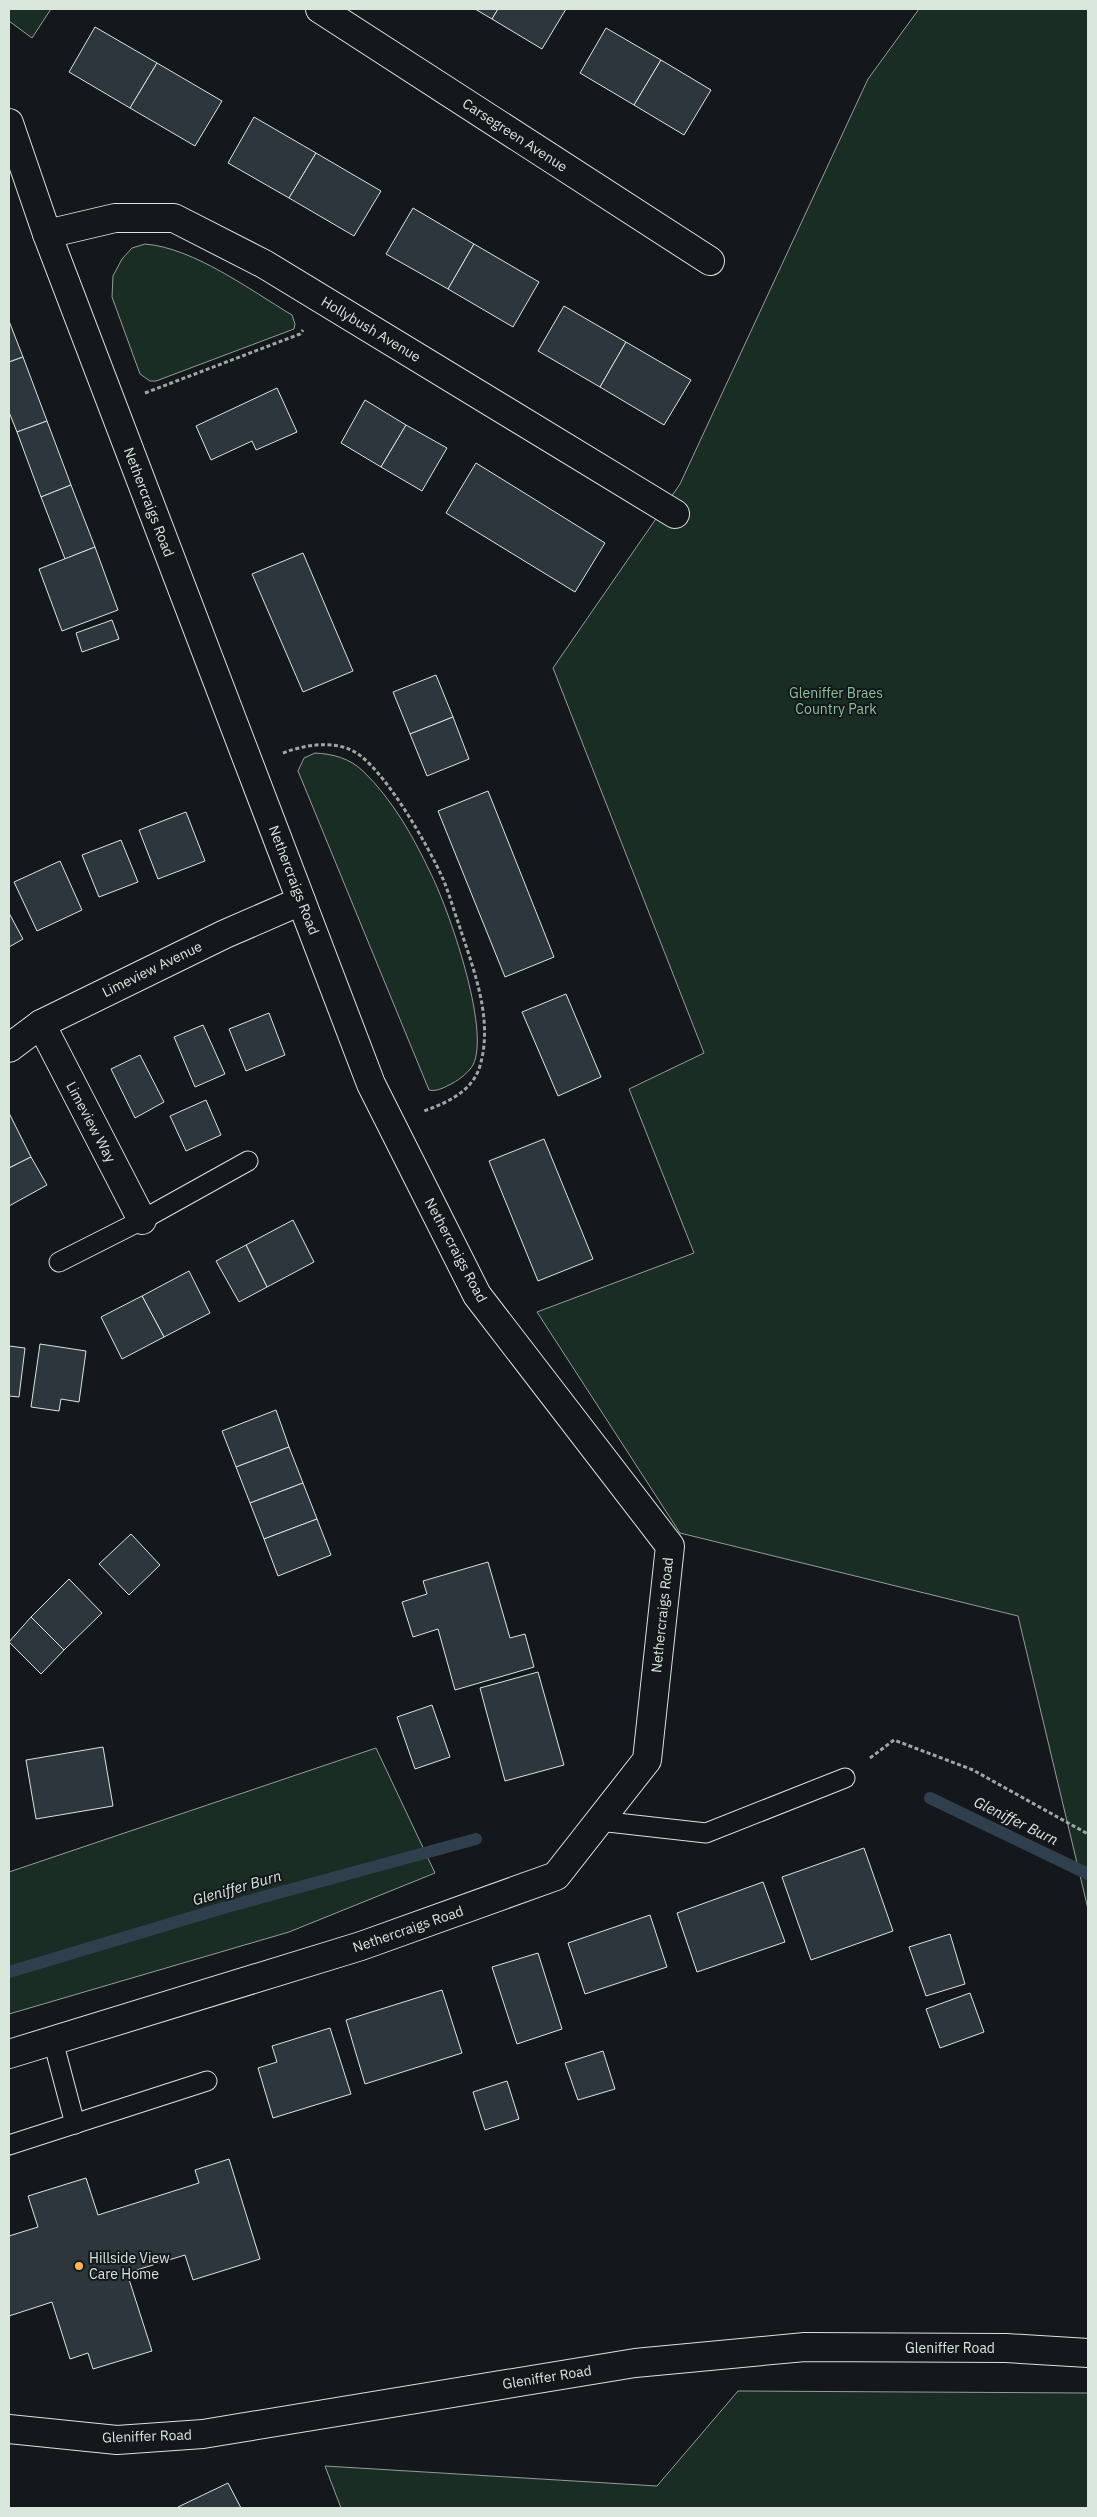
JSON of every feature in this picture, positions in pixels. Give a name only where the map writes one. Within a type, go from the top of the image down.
[{"type":"street","name":"Carsegreen Avenue","points":[[320,9],[710,261]]},
{"type":"street","name":"Nethercraigs Road","points":[[9,123],[46,234],[371,1084],[477,1295],[670,1546],[647,1760],[556,1876],[361,1946],[9,2054]]},
{"type":"street","name":"Hollybush Avenue","points":[[46,234],[115,218],[174,218],[264,264],[675,514]]},
{"type":"street","name":"Limeview Avenue","points":[[9,1048],[41,1024],[225,934],[301,901]]},
{"type":"street","name":"Limeview Way","points":[[41,1024],[142,1220]]},
{"type":"street","name":"Gleniffer Road","points":[[9,2429],[117,2440],[203,2434],[636,2362],[805,2346],[1006,2348],[1088,2353]]},
{"type":"lane","points":[[59,1262],[142,1220],[248,1161]]},
{"type":"lane","points":[[599,1822],[706,1833],[845,1778]]},
{"type":"lane","points":[[53,2041],[75,2124]]},
{"type":"lane","points":[[9,2145],[207,2081]]},
{"type":"path","points":[[112,406],[300,334],[326,302]]},
{"type":"path","points":[[250,765],[298,747],[326,744],[352,750],[373,767],[403,807],[444,880],[482,1005],[485,1036],[481,1063],[469,1087],[446,1103],[391,1124]]},
{"type":"path","points":[[845,1778],[894,1740],[972,1770],[1088,1834]]},
{"type":"green space","points":[[9,9],[51,9],[32,38],[9,21]]},
{"type":"green space","name":"Gleniffer Braes Country Park","points":[[919,9],[1088,9],[1088,1909],[1018,1616],[680,1533],[537,1312],[694,1253],[629,1089],[704,1053],[553,668],[680,484],[868,79]]},
{"type":"green space","points":[[145,244],[183,253],[221,272],[292,315],[295,324],[294,329],[156,381],[150,381],[140,374],[112,297],[113,276],[122,259],[132,248]]},
{"type":"green space","points":[[315,753],[328,754],[346,760],[363,771],[374,782],[401,819],[416,845],[447,912],[465,968],[472,998],[477,1048],[473,1065],[469,1070],[456,1081],[441,1089],[429,1090],[298,771],[304,758]]},
{"type":"green space","points":[[376,1748],[435,1873],[289,1932],[9,2014],[9,1872]]},
{"type":"green space","points":[[738,2391],[1088,2393],[1088,2508],[341,2508],[325,2466],[657,2486]]},
{"type":"building","points":[[475,9],[498,9],[492,19]]},
{"type":"building","points":[[498,9],[566,9],[542,49],[492,19]]},
{"type":"building","points":[[95,27],[157,63],[130,108],[69,72]]},
{"type":"building","points":[[606,28],[661,60],[634,105],[580,73]]},
{"type":"building","points":[[661,60],[711,90],[684,135],[634,105]]},
{"type":"building","points":[[157,63],[222,101],[195,146],[130,108]]},
{"type":"building","points":[[254,117],[316,153],[289,198],[228,163]]},
{"type":"building","points":[[316,153],[381,191],[354,236],[289,198]]},
{"type":"building","points":[[413,208],[474,244],[448,289],[386,254]]},
{"type":"building","points":[[474,244],[539,282],[513,327],[448,289]]},
{"type":"building","points":[[564,306],[626,342],[600,387],[538,351]]},
{"type":"building","points":[[9,321],[23,357],[9,362]]},
{"type":"building","points":[[626,342],[691,380],[664,425],[600,387]]},
{"type":"building","points":[[23,357],[47,421],[17,432],[9,412],[9,362]]},
{"type":"building","points":[[277,388],[297,432],[256,450],[252,441],[211,460],[196,426]]},
{"type":"building","points":[[365,400],[406,425],[381,467],[341,443]]},
{"type":"building","points":[[47,421],[71,485],[41,497],[17,432]]},
{"type":"building","points":[[406,425],[447,448],[422,491],[381,467]]},
{"type":"building","points":[[476,463],[605,543],[575,592],[446,513]]},
{"type":"building","points":[[71,485],[95,547],[65,559],[41,497]]},
{"type":"building","points":[[95,547],[118,610],[62,631],[39,569]]},
{"type":"building","points":[[303,553],[353,671],[303,692],[252,574]]},
{"type":"building","points":[[112,620],[119,639],[82,652],[76,633]]},
{"type":"building","points":[[436,675],[453,717],[410,734],[393,692]]},
{"type":"building","points":[[453,717],[469,759],[427,776],[410,734]]},
{"type":"building","points":[[488,791],[554,957],[505,977],[438,811]]},
{"type":"building","points":[[186,812],[205,861],[158,879],[139,830]]},
{"type":"building","points":[[121,840],[138,882],[99,897],[82,855]]},
{"type":"building","points":[[60,861],[82,910],[37,931],[14,882]]},
{"type":"building","points":[[9,913],[23,939],[9,947]]},
{"type":"building","points":[[566,994],[601,1077],[558,1096],[522,1012]]},
{"type":"building","points":[[269,1013],[285,1055],[246,1071],[229,1029]]},
{"type":"building","points":[[203,1025],[225,1074],[195,1087],[174,1037]]},
{"type":"building","points":[[140,1055],[164,1102],[135,1118],[111,1069]]},
{"type":"building","points":[[206,1100],[221,1135],[186,1151],[170,1116]]},
{"type":"building","points":[[9,1113],[31,1157],[9,1168]]},
{"type":"building","points":[[544,1139],[593,1259],[538,1281],[489,1161]]},
{"type":"building","points":[[31,1157],[47,1185],[9,1206],[9,1168]]},
{"type":"building","points":[[293,1220],[314,1262],[267,1287],[246,1245]]},
{"type":"building","points":[[246,1245],[267,1287],[239,1302],[216,1261]]},
{"type":"building","points":[[189,1271],[210,1313],[164,1337],[142,1296]]},
{"type":"building","points":[[142,1296],[164,1337],[122,1359],[101,1317]]},
{"type":"building","points":[[40,1344],[86,1351],[79,1402],[61,1399],[59,1411],[31,1407]]},
{"type":"building","points":[[9,1346],[25,1348],[19,1397],[9,1396]]},
{"type":"building","points":[[276,1410],[289,1447],[236,1467],[222,1431]]},
{"type":"building","points":[[289,1447],[303,1483],[250,1503],[236,1467]]},
{"type":"building","points":[[303,1483],[317,1519],[264,1539],[250,1503]]},
{"type":"building","points":[[317,1519],[331,1555],[278,1576],[264,1539]]},
{"type":"building","points":[[131,1534],[160,1565],[129,1595],[99,1564]]},
{"type":"building","points":[[488,1562],[510,1638],[525,1634],[534,1667],[455,1690],[438,1629],[413,1637],[402,1602],[427,1594],[423,1581]]},
{"type":"building","points":[[69,1579],[102,1613],[64,1650],[31,1617]]},
{"type":"building","points":[[31,1617],[64,1650],[41,1674],[9,1642]]},
{"type":"building","points":[[538,1672],[564,1765],[505,1781],[480,1688]]},
{"type":"building","points":[[432,1705],[450,1757],[415,1769],[397,1717]]},
{"type":"building","points":[[103,1747],[113,1806],[36,1819],[26,1760]]},
{"type":"building","points":[[864,1848],[893,1931],[811,1960],[782,1877]]},
{"type":"building","points":[[763,1882],[785,1942],[697,1972],[677,1913]]},
{"type":"building","points":[[650,1915],[667,1967],[585,1994],[568,1943]]},
{"type":"building","points":[[950,1934],[965,1984],[926,1996],[909,1947]]},
{"type":"building","points":[[538,1953],[562,2029],[517,2044],[492,1967]]},
{"type":"building","points":[[442,1990],[462,2053],[365,2084],[346,2020]]},
{"type":"building","points":[[970,1993],[984,2032],[940,2048],[926,2009]]},
{"type":"building","points":[[330,2028],[351,2094],[273,2118],[258,2068],[277,2062],[272,2046]]},
{"type":"building","points":[[603,2051],[615,2089],[578,2100],[565,2063]]},
{"type":"building","points":[[507,2081],[519,2119],[485,2130],[473,2092]]},
{"type":"building","name":"Hillside View Care Home","points":[[229,2159],[260,2259],[193,2280],[185,2255],[127,2273],[152,2351],[93,2369],[88,2353],[70,2359],[52,2302],[9,2316],[9,2236],[38,2227],[28,2196],[86,2178],[98,2215],[199,2183],[195,2170]]},
{"type":"building","points":[[228,2483],[241,2508],[178,2507]]},
{"type":"waterway","name":"Gleniffer Burn","points":[[930,1798],[1088,1874]]},
{"type":"waterway","name":"Gleniffer Burn","points":[[9,1972],[223,1908],[476,1839]]},
{"type":"place","name":"Hillside View Care Home","points":[[79,2266]]}]
